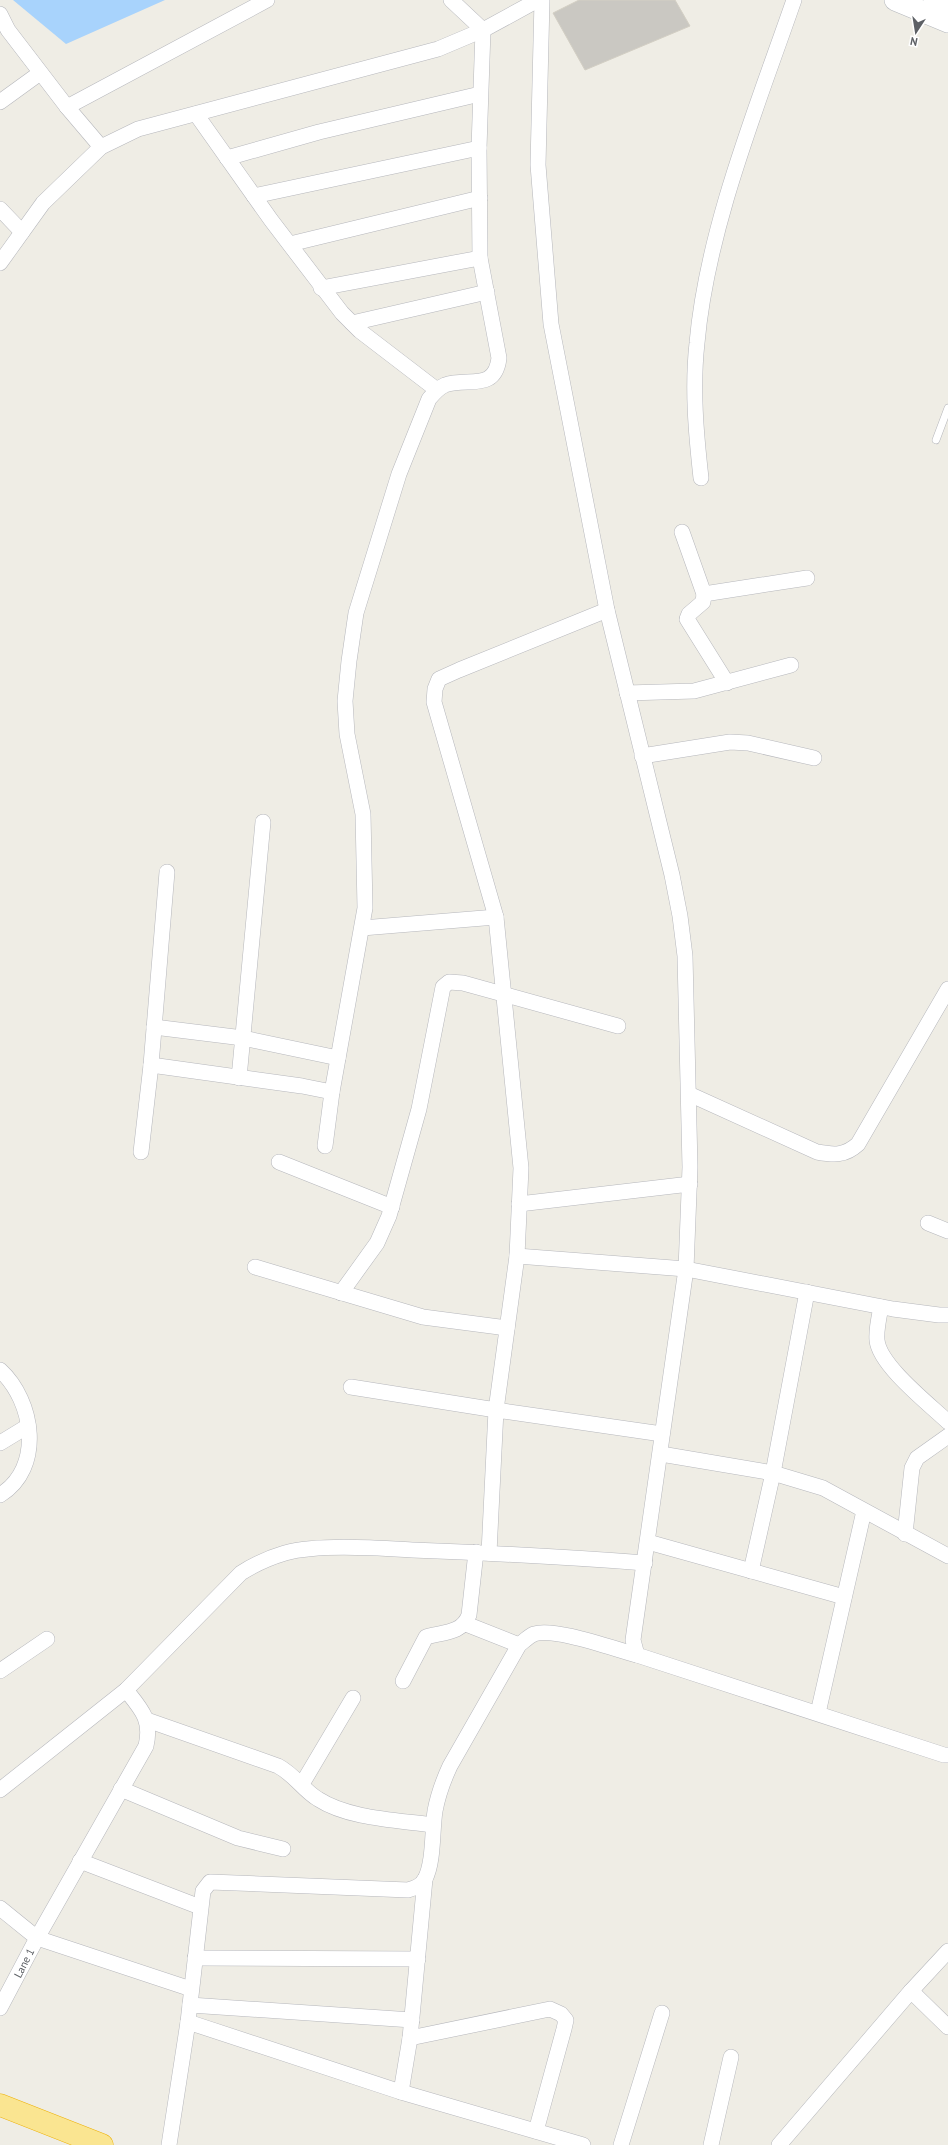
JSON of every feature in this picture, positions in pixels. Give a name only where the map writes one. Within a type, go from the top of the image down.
[{"type":"highway","points":[[0,2105],[102,2145]]},
{"type":"street","points":[[67,107],[267,0]]},
{"type":"street","points":[[325,1146],[332,1092],[362,928],[365,886],[363,814],[347,734],[345,701],[356,613],[398,474],[429,399],[437,390],[446,385],[482,381],[493,376],[498,369],[499,358],[480,258],[479,148],[482,30],[451,0]]},
{"type":"street","points":[[0,263],[43,203],[101,147],[138,129],[438,49],[482,30],[538,0]]},
{"type":"street","points":[[542,0],[538,165],[551,324],[607,610],[680,916],[686,956],[690,1184],[686,1269],[662,1434],[661,1454],[633,1640],[637,1655]]},
{"type":"street","points":[[701,478],[694,409],[696,342],[706,277],[725,206],[794,0]]},
{"type":"street","points":[[895,0],[948,22]]},
{"type":"street","points":[[934,0],[948,6]]},
{"type":"street","points":[[0,14],[8,30],[40,73],[101,147]]},
{"type":"street","points":[[0,102],[40,73]]},
{"type":"street","points":[[228,158],[319,132],[480,94]]},
{"type":"street","points":[[196,114],[321,288],[352,323],[437,390]]},
{"type":"street","points":[[254,196],[479,148]]},
{"type":"street","points":[[290,244],[480,198]]},
{"type":"street","points":[[0,209],[22,232]]},
{"type":"street","points":[[321,288],[480,258]]},
{"type":"street","points":[[352,323],[487,292]]},
{"type":"street","points":[[682,532],[704,594],[703,602],[689,614],[687,620],[727,683]]},
{"type":"street","points":[[704,594],[807,578]]},
{"type":"street","points":[[403,1681],[419,1647],[426,1637],[456,1630],[466,1624],[469,1615],[482,1552],[496,1410],[517,1256],[520,1204],[521,1168],[505,995],[496,917],[434,702],[435,689],[439,679],[607,610]]},
{"type":"street","points":[[627,693],[694,691],[791,665]]},
{"type":"street","points":[[642,756],[730,742],[748,743],[814,758]]},
{"type":"street","points":[[239,1078],[264,822]]},
{"type":"street","points":[[141,1152],[151,1065],[167,872]]},
{"type":"street","points":[[362,928],[496,917]]},
{"type":"street","points":[[341,1293],[377,1243],[392,1207],[420,1109],[443,987],[449,982],[463,983],[618,1026]]},
{"type":"street","points":[[689,1094],[817,1152],[836,1155],[849,1152],[858,1144],[948,989]]},
{"type":"street","points":[[154,1027],[243,1038],[338,1058]]},
{"type":"street","points":[[151,1065],[302,1086],[332,1092]]},
{"type":"street","points":[[279,1162],[392,1207]]},
{"type":"street","points":[[520,1204],[690,1184]]},
{"type":"street","points":[[928,1223],[948,1231]]},
{"type":"street","points":[[517,1256],[686,1269],[881,1307],[919,1313],[948,1315]]},
{"type":"street","points":[[255,1267],[423,1317],[507,1328]]},
{"type":"street","points":[[751,1571],[773,1473],[807,1292]]},
{"type":"street","points":[[881,1307],[877,1340],[879,1351],[885,1361],[948,1422]]},
{"type":"street","points":[[0,1370],[15,1386],[23,1403],[28,1426],[28,1457],[22,1473],[12,1487],[0,1495]]},
{"type":"street","points":[[351,1387],[662,1434]]},
{"type":"street","points":[[0,1443],[28,1426]]},
{"type":"street","points":[[905,1534],[912,1468],[917,1458],[948,1436]]},
{"type":"street","points":[[661,1454],[773,1473],[823,1488],[864,1512],[948,1556]]},
{"type":"street","points":[[818,1713],[864,1512]]},
{"type":"street","points":[[648,1542],[844,1597]]},
{"type":"street","points":[[0,1790],[126,1690],[241,1573],[260,1561],[286,1553],[324,1549],[380,1548],[482,1552],[645,1563]]},
{"type":"street","points":[[466,1624],[519,1645]]},
{"type":"street","points":[[401,2092],[410,2038],[425,1879],[429,1869],[433,1825],[440,1787],[450,1766],[519,1645],[534,1634],[571,1636],[637,1655],[944,1755],[948,1755]]},
{"type":"street","points":[[0,1671],[47,1639]]},
{"type":"street","points":[[126,1690],[147,1720],[149,1733],[146,1746],[36,1938],[191,1989]]},
{"type":"street","points":[[302,1784],[353,1698]]},
{"type":"street","points":[[147,1720],[278,1766],[290,1772],[317,1798],[333,1807],[354,1813],[433,1825]]},
{"type":"street","points":[[121,1789],[238,1838],[283,1849]]},
{"type":"street","points":[[80,1861],[200,1907]]},
{"type":"street","points":[[169,2145],[188,2022],[200,1907],[203,1890],[210,1882],[408,1890],[418,1887],[425,1879]]},
{"type":"street","name":"Lane 1","points":[[0,1908],[36,1938],[0,2008]]},
{"type":"street","points":[[779,2145],[911,1991],[948,1951]]},
{"type":"street","points":[[195,1958],[418,1959]]},
{"type":"street","points":[[911,1991],[948,2027]]},
{"type":"street","points":[[190,2005],[412,2020]]},
{"type":"street","points":[[410,2038],[550,2009],[561,2014],[566,2020],[564,2030],[536,2131]]},
{"type":"street","points":[[621,2145],[662,2013]]},
{"type":"street","points":[[188,2022],[401,2092],[583,2145]]},
{"type":"street","points":[[711,2145],[731,2057]]},
{"type":"lane","points":[[936,440],[948,408]]},
{"type":"water","points":[[13,0],[165,0],[66,44]]},
{"type":"building","points":[[579,0],[675,0],[690,26],[585,70],[553,13]]}]
